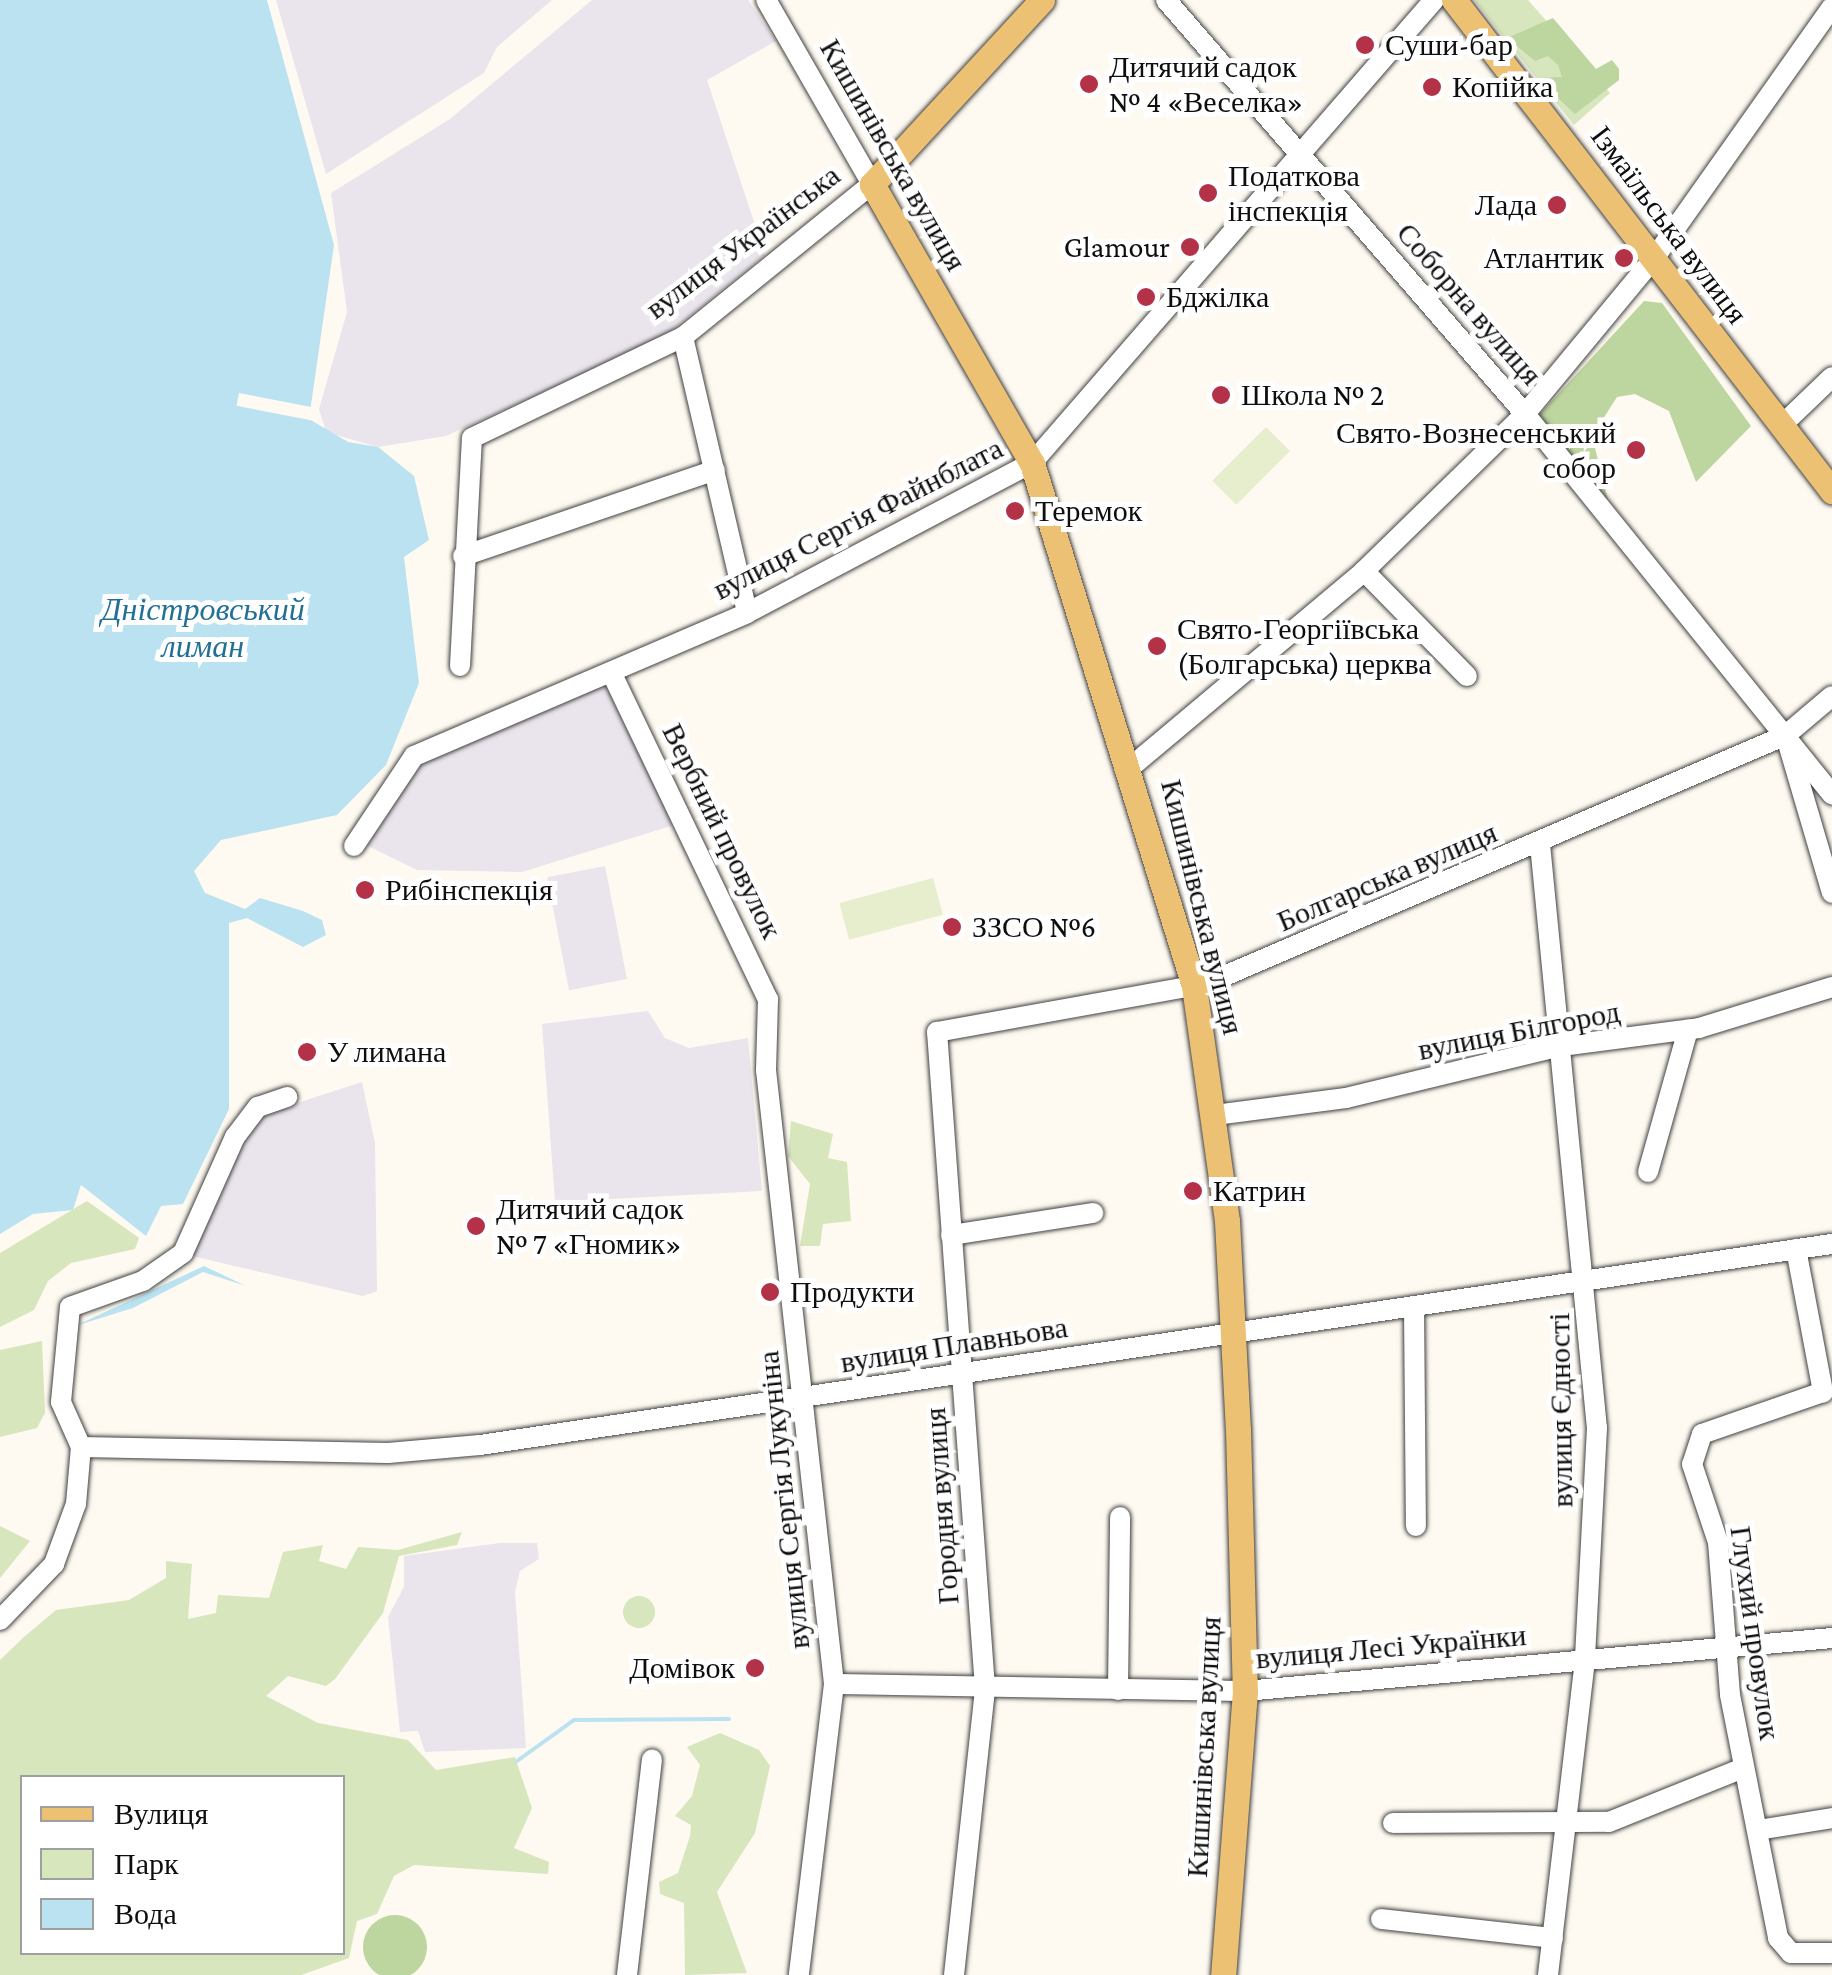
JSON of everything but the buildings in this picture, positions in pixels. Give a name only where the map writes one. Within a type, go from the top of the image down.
[{"type":"main road","name":"вулиця Українська","points":[[872,184],[1042,0]]},
{"type":"main road","name":"Ізмаїльська вулиця","points":[[1454,0],[1832,490]]},
{"type":"main road","name":"Кишинівська вулиця","points":[[872,184],[1032,463],[1132,766],[1194,986],[1214,1115],[1234,1331],[1245,1691],[1223,1975]]},
{"type":"street","name":"Кишинівська вулиця","points":[[766,0],[872,184]]},
{"type":"street","name":"Соборна вулиця","points":[[1166,0],[1525,414],[1832,795]]},
{"type":"street","name":"вулиця Сергія Файнблата","points":[[354,846],[414,756],[747,613],[1032,463],[1434,0]]},
{"type":"street","points":[[1132,766],[1364,570],[1525,414],[1654,258],[1832,6]]},
{"type":"street","name":"вулиця Українська","points":[[460,666],[462,556],[478,430],[683,337],[872,184]]},
{"type":"street","points":[[683,337],[747,613]]},
{"type":"street","points":[[1782,425],[1832,377]]},
{"type":"street","points":[[462,556],[716,470]]},
{"type":"street","points":[[1364,570],[1468,676]]},
{"type":"street","name":"Вербний провулок","points":[[612,674],[770,1018]]},
{"type":"street","name":"Болгарська вулиця","points":[[936,1032],[1194,986],[1540,844],[1786,735],[1832,696]]},
{"type":"street","points":[[1786,735],[1832,894]]},
{"type":"street","name":"вулиця Єдності","points":[[1540,844],[1587,1278],[1597,1428],[1584,1660],[1548,1975]]},
{"type":"street","name":"вулиця Білгород","points":[[1214,1115],[1346,1098],[1561,1046],[1688,1030],[1832,987]]},
{"type":"street","name":"вулиця Сергія Лукуніна","points":[[770,1018],[766,1070],[834,1684],[799,1975]]},
{"type":"street","points":[[1648,1172],[1688,1030]]},
{"type":"street","name":"Городня вулиця","points":[[936,1032],[984,1688],[954,1975]]},
{"type":"street","points":[[0,1620],[34,1593],[70,1530],[81,1446],[61,1402],[70,1307],[143,1281],[183,1253],[235,1138],[258,1107],[288,1098]]},
{"type":"street","points":[[951,1235],[1093,1214]]},
{"type":"street","name":"вулиця Плавньова","points":[[81,1446],[388,1452],[802,1399],[1832,1244]]},
{"type":"street","name":"Глухий провулок","points":[[1796,1250],[1823,1392],[1719,1425],[1691,1445],[1718,1542],[1744,1768],[1778,1938],[1790,1953],[1832,1953]]},
{"type":"street","points":[[1414,1306],[1416,1526]]},
{"type":"street","points":[[1118,1690],[1120,1517]]},
{"type":"street","name":"вулиця Лесі Українки","points":[[834,1684],[1245,1691],[1832,1638]]},
{"type":"street","points":[[627,1975],[652,1759]]},
{"type":"street","points":[[1393,1823],[1566,1826],[1658,1810],[1744,1768]]},
{"type":"street","points":[[1758,1830],[1832,1818]]},
{"type":"street","points":[[1381,1919],[1554,1938]]},
{"type":"shaded area","points":[[276,0],[552,0],[497,47],[484,73],[326,174]]},
{"type":"shaded area","points":[[592,0],[748,0],[776,41],[707,80],[765,255],[665,336],[446,436],[378,447],[326,432],[319,409],[347,312],[331,193],[450,119]]},
{"type":"shaded area","points":[[607,684],[674,825],[522,872],[417,870],[362,843],[407,770]]},
{"type":"shaded area","points":[[605,866],[627,979],[569,990],[547,877]]},
{"type":"shaded area","points":[[648,1011],[665,1038],[689,1048],[748,1038],[762,1191],[555,1202],[542,1024]]},
{"type":"shaded area","points":[[362,1082],[375,1143],[377,1291],[363,1296],[188,1255],[209,1187],[257,1116]]},
{"type":"shaded area","points":[[500,1543],[537,1543],[539,1559],[520,1571],[515,1592],[526,1748],[425,1752],[418,1731],[400,1732],[388,1617],[404,1587],[404,1556]]},
{"type":"green space","points":[[1474,0],[1528,0],[1610,93],[1574,125]]},
{"type":"green space","points":[[1553,18],[1596,69],[1612,60],[1619,69],[1619,80],[1575,114],[1537,78],[1562,77],[1558,65],[1548,56],[1535,61],[1507,38]]},
{"type":"green space","points":[[1644,301],[1662,303],[1751,426],[1696,482],[1669,411],[1635,394],[1617,397],[1592,436],[1608,500],[1539,415]]},
{"type":"green space","points":[[1266,427],[1290,451],[1236,505],[1212,481]]},
{"type":"green space","points":[[933,878],[943,915],[849,940],[839,903]]},
{"type":"green space","points":[[791,1121],[833,1134],[828,1158],[847,1162],[851,1221],[823,1224],[820,1246],[800,1246],[810,1184],[788,1156]]},
{"type":"green space","points":[[87,1201],[139,1238],[135,1249],[71,1263],[48,1281],[34,1310],[0,1327],[0,1253]]},
{"type":"green space","points":[[42,1341],[45,1413],[37,1428],[0,1437],[0,1350]]},
{"type":"green space","points":[[0,1526],[30,1541],[0,1578]]},
{"type":"green space","points":[[462,1532],[457,1545],[399,1556],[383,1613],[335,1679],[326,1686],[288,1676],[266,1696],[318,1723],[408,1740],[436,1770],[515,1757],[532,1808],[514,1848],[549,1862],[548,1874],[414,1865],[394,1876],[377,1914],[357,1921],[349,1958],[301,1975],[0,1975],[0,1660],[56,1610],[129,1600],[166,1578],[166,1561],[192,1564],[188,1619],[216,1613],[218,1595],[269,1598],[283,1552],[323,1545],[319,1561],[346,1569],[358,1547],[398,1550]]},
{"type":"green space","points":[[639,1596],[650,1601],[655,1612],[650,1623],[639,1628],[628,1623],[623,1612],[628,1601]]},
{"type":"green space","points":[[720,1733],[759,1750],[770,1766],[755,1833],[717,1892],[747,1973],[685,1975],[684,1903],[660,1894],[659,1882],[678,1873],[690,1836],[691,1825],[675,1816],[692,1796],[700,1765],[687,1747]]},
{"type":"green space","points":[[383,1917],[407,1917],[425,1935],[425,1959],[409,1976],[381,1976],[365,1959],[365,1935]]},
{"type":"water","name":"Дністровський лиман","points":[[0,0],[267,0],[334,245],[309,419],[348,442],[378,447],[414,476],[429,540],[404,557],[419,683],[386,765],[337,815],[221,840],[194,871],[205,893],[245,909],[260,898],[303,911],[322,920],[326,935],[303,947],[247,918],[229,923],[229,1109],[183,1204],[161,1206],[146,1236],[81,1185],[73,1210],[33,1214],[0,1234]]},
{"type":"water","points":[[204,1266],[246,1286],[203,1272],[133,1308],[75,1326]]},
{"type":"pier","points":[[239,393],[314,408],[311,420],[237,406]]},
{"type":"waterway","points":[[517,1761],[574,1720],[729,1719]]},
{"type":"place","name":"Суши-бар","points":[[1365,45]]},
{"type":"place","name":"Дитячий садок № 4 «Веселка»","points":[[1089,84]]},
{"type":"place","name":"Копійка","points":[[1432,87]]},
{"type":"place","name":"Податкова інспекція","points":[[1208,193]]},
{"type":"place","name":"Лада","points":[[1557,205]]},
{"type":"place","name":"Glamour","points":[[1190,247]]},
{"type":"place","name":"Атлантик","points":[[1624,258]]},
{"type":"place","name":"Бджілка","points":[[1146,297]]},
{"type":"place","name":"Школа № 2","points":[[1221,395]]},
{"type":"place","name":"Свято-Вознесенський собор","points":[[1636,450]]},
{"type":"place","name":"Теремок","points":[[1015,511]]},
{"type":"place","name":"Свято-Георгіївська (Болгарська) церква","points":[[1157,646]]},
{"type":"place","name":"Рибінспекція","points":[[365,890]]},
{"type":"place","name":"ЗЗСО №6","points":[[952,927]]},
{"type":"place","name":"У лимана","points":[[307,1052]]},
{"type":"place","name":"Катрин","points":[[1193,1191]]},
{"type":"place","name":"Дитячий садок № 7 «Гномик»","points":[[476,1226]]},
{"type":"place","name":"Продукти","points":[[770,1292]]},
{"type":"place","name":"Домівок","points":[[755,1668]]}]
